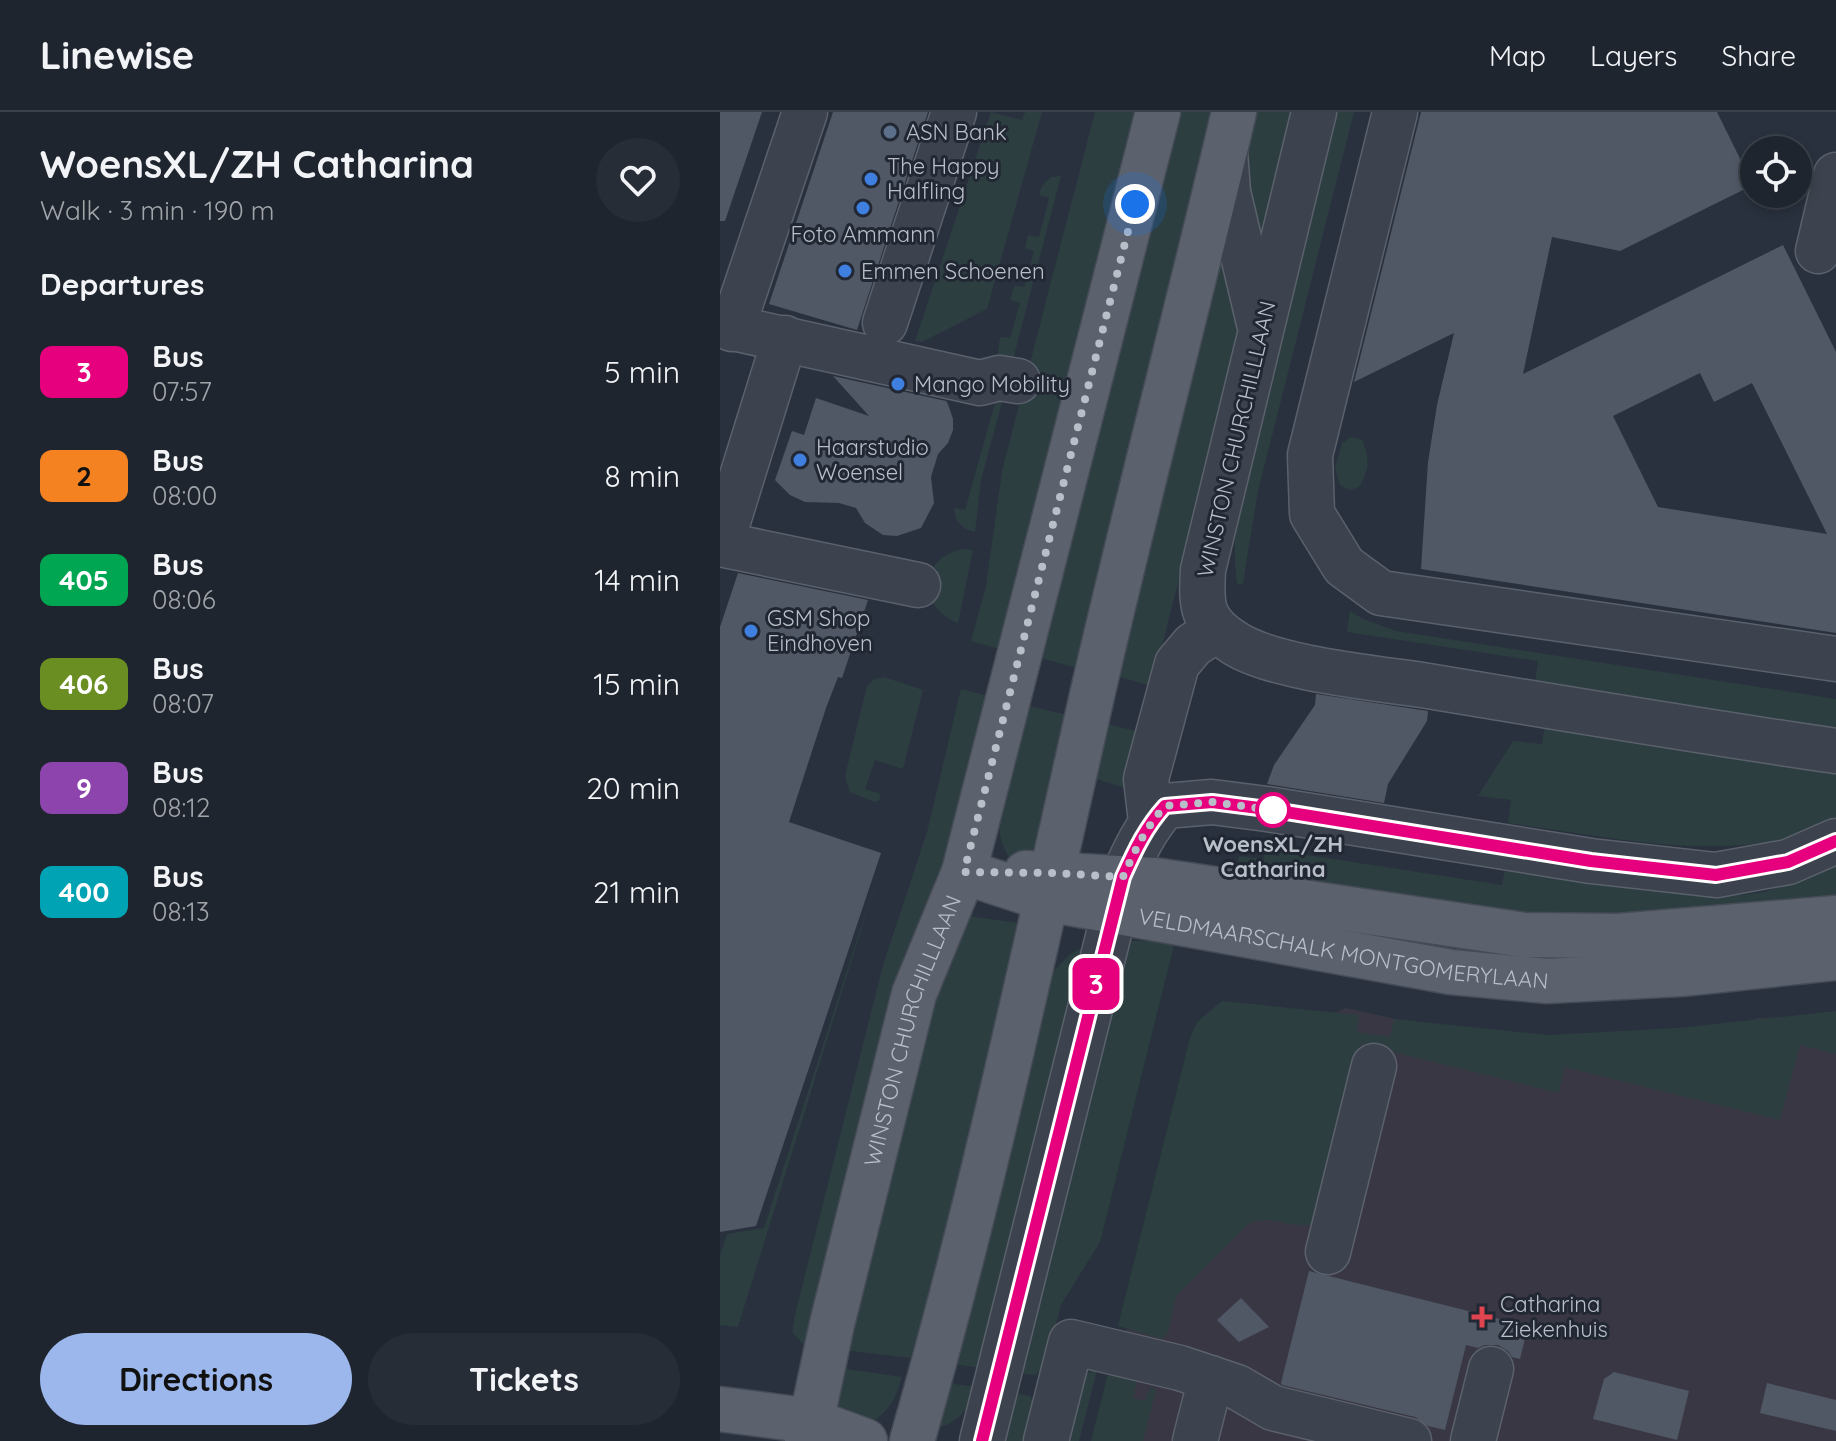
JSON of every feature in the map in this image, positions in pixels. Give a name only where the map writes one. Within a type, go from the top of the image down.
[{"type":"main road","name":"WINSTON CHURCHILLLAAN","points":[[809,1431],[832,1324],[914,994],[964,872],[1158,112]]},
{"type":"main road","points":[[912,1441],[1019,1022],[1092,696],[1230,131]]},
{"type":"main road","name":"VELDMAARSCHALK MONTGOMERYLAAN","points":[[964,872],[1119,894],[1524,935],[1618,936],[1836,918]]},
{"type":"main road","name":"VELDMAARSCHALK MONTGOMERYLAAN","points":[[1119,894],[1451,972],[1547,981],[1681,974],[1836,958]]},
{"type":"main road","points":[[720,1409],[865,1441]]},
{"type":"street","points":[[805,112],[726,327],[980,383],[999,378],[1018,381]]},
{"type":"street","points":[[885,323],[954,112]]},
{"type":"street","name":"WINSTON CHURCHILLLAAN","points":[[1216,630],[1201,605],[1203,570],[1314,112]]},
{"type":"street","points":[[1395,112],[1310,455],[1312,514],[1344,566],[1381,593],[1836,659]]},
{"type":"street","points":[[1230,131],[1228,192],[1260,329]]},
{"type":"street","points":[[1818,251],[1836,175]]},
{"type":"street","points":[[785,338],[720,544],[918,585]]},
{"type":"street","points":[[1151,822],[1146,779],[1177,664],[1193,645],[1216,630],[1240,647],[1302,666],[1836,751]]},
{"type":"street","points":[[982,1441],[1119,894],[1139,841],[1165,806],[1212,802],[1591,861],[1716,875],[1788,862],[1836,841]]},
{"type":"street","points":[[1328,1252],[1374,1066]]},
{"type":"street","points":[[1046,1441],[1071,1342],[1211,1378],[1237,1387],[1273,1408],[1409,1441]]},
{"type":"street","points":[[1473,1441],[1491,1369]]},
{"type":"street","points":[[1195,1441],[1211,1378]]},
{"type":"shaded area","points":[[991,112],[1022,120],[1025,112],[1042,112],[987,309],[922,342],[915,341]]},
{"type":"shaded area","points":[[1095,112],[1138,112],[1003,650],[971,641],[986,586],[1002,471]]},
{"type":"shaded area","points":[[1174,112],[1211,112],[1206,184],[1088,671],[1037,657]]},
{"type":"shaded area","points":[[1248,112],[1296,112],[1257,267],[1234,164]]},
{"type":"shaded area","points":[[1334,112],[1354,112],[1258,491],[1241,585],[1237,583],[1235,555],[1244,468]]},
{"type":"shaded area","points":[[1061,176],[1010,371],[997,360],[1000,337],[1010,338],[1020,303],[1010,300],[1015,285],[1024,287],[1034,251],[1025,248],[1028,235],[1039,237],[1049,198],[1039,195],[1042,186],[1051,177]]},
{"type":"shaded area","points":[[1219,219],[1244,321],[1152,686],[1111,675]]},
{"type":"shaded area","points":[[1006,388],[981,480],[975,532],[960,524],[954,508],[965,510],[995,403],[985,400]]},
{"type":"shaded area","points":[[1351,437],[1362,440],[1368,464],[1359,487],[1350,490],[1340,485],[1335,468],[1342,443]]},
{"type":"shaded area","points":[[963,549],[973,550],[958,623],[935,606],[929,583],[931,572],[938,562],[948,554]]},
{"type":"shaded area","points":[[1350,611],[1396,631],[1836,699],[1836,729],[1535,684],[1538,661],[1347,632]]},
{"type":"shaded area","points":[[884,677],[923,690],[903,769],[875,760],[865,789],[881,794],[875,802],[850,792],[845,776],[867,686],[874,679]]},
{"type":"shaded area","points":[[961,689],[992,697],[957,824],[904,963],[806,1344],[792,1332],[795,1315],[883,965],[927,832]]},
{"type":"shaded area","points":[[1026,705],[1067,715],[1041,858],[1009,859],[1001,840],[998,820]]},
{"type":"shaded area","points":[[1102,723],[1141,732],[1126,788],[1096,779]]},
{"type":"shaded area","points":[[1545,725],[1836,768],[1836,824],[1796,837],[1756,844],[1714,846],[1631,841],[1508,823],[1511,800],[1478,796],[1513,741],[1542,744]]},
{"type":"shaded area","points":[[1281,851],[1502,885],[1507,860],[1742,895],[1765,892],[1836,865],[1836,900],[1674,916],[1522,916],[1236,874],[1239,856],[1263,859],[1265,854],[1279,856]]},
{"type":"shaded area","points":[[884,856],[738,1327],[720,1325],[720,1255],[727,1234],[764,1228]]},
{"type":"shaded area","points":[[969,916],[1025,924],[931,1299],[910,1358],[844,1350],[937,973]]},
{"type":"shaded area","points":[[1127,941],[1175,941],[1100,1242],[1061,1305],[1046,1366],[1035,1375],[1017,1373]]},
{"type":"shaded area","points":[[1083,949],[981,1368],[952,1364],[1052,973],[1069,955]]},
{"type":"shaded area","points":[[1222,1001],[1359,1015],[1357,1032],[1390,1037],[1394,1019],[1548,1035],[1678,1028],[1836,1011],[1836,1054],[1800,1045],[1780,1120],[1564,1067],[1559,1093],[1361,1044],[1319,1214],[1309,1225],[1271,1220],[1248,1224],[1176,1296],[1168,1333],[1162,1339],[1118,1326],[1190,1038],[1197,1022]]},
{"type":"shaded area","name":"Catharina Ziekenhuis","points":[[1346,1008],[1581,1060],[1759,1018],[1836,1016],[1836,1441],[1098,1441],[1160,1194],[1316,1021]]},
{"type":"shaded area","points":[[1098,1367],[1079,1441],[1064,1441],[1085,1375]]},
{"type":"shaded area","points":[[840,1368],[902,1377],[892,1402],[873,1421],[830,1408]]},
{"type":"shaded area","points":[[1108,1374],[1137,1382],[1133,1398],[1145,1401],[1150,1387],[1156,1389],[1143,1441],[1091,1441]]},
{"type":"shaded area","points":[[947,1383],[977,1387],[962,1414],[951,1423],[936,1428]]},
{"type":"shaded area","points":[[1012,1392],[1030,1396],[1034,1403],[1028,1441],[1000,1441]]},
{"type":"building","points":[[720,112],[762,112],[725,221],[720,221]]},
{"type":"building","points":[[833,112],[928,112],[857,330],[769,304]]},
{"type":"building","points":[[1421,112],[1717,112],[1740,159],[1740,191],[1620,251],[1552,237],[1523,374],[1783,245],[1836,352],[1836,633],[1421,569],[1428,462],[1437,405],[1454,333],[1354,382]],"holes":[[[1700,373],[1714,402],[1752,383],[1827,534],[1658,507],[1613,416]]]},
{"type":"building","points":[[833,376],[946,401],[948,404],[953,430],[948,443],[938,454],[931,477],[934,503],[921,528],[897,536],[883,535],[865,523],[856,508],[839,503],[805,502],[790,495],[775,480],[792,431],[804,435],[816,398],[869,416]]},
{"type":"building","points":[[738,573],[868,600],[842,678],[838,677],[826,708],[789,822],[881,853],[756,1226],[720,1232],[720,627]]},
{"type":"building","points":[[1316,694],[1428,711],[1427,721],[1388,784],[1384,803],[1267,784],[1274,765],[1315,705]]},
{"type":"building","points":[[1309,1271],[1528,1326],[1520,1359],[1512,1357],[1498,1345],[1478,1348],[1466,1345],[1445,1430],[1428,1426],[1415,1417],[1282,1385]]},
{"type":"building","points":[[1241,1298],[1269,1327],[1239,1342],[1217,1320]]},
{"type":"building","points":[[1614,1372],[1689,1391],[1677,1440],[1593,1419],[1604,1379]]},
{"type":"building","points":[[1767,1383],[1836,1400],[1836,1431],[1760,1413]]},
{"type":"bus line","name":"3","points":[[982,1441],[1123,877],[1139,841],[1165,806],[1212,802],[1591,861],[1716,875],[1788,862],[1836,841]]},
{"type":"place","name":"ASN Bank","points":[[890,132]]},
{"type":"place","name":"The Happy Halfling","points":[[871,179]]},
{"type":"place","name":"Foto Ammann","points":[[863,208]]},
{"type":"place","name":"Emmen Schoenen","points":[[845,271]]},
{"type":"place","name":"Mango Mobility","points":[[898,384]]},
{"type":"place","name":"Haarstudio Woensel","points":[[800,460]]},
{"type":"place","name":"GSM Shop Eindhoven","points":[[751,631]]},
{"type":"place","name":"WoensXL/ZH Catharina","points":[[1273,810]]},
{"type":"place","name":"Catharina Ziekenhuis","points":[[1482,1317]]},
{"type":"route","points":[[1135,204],[964,872],[1123,877],[1139,841],[1165,806],[1212,802],[1273,810]]}]
